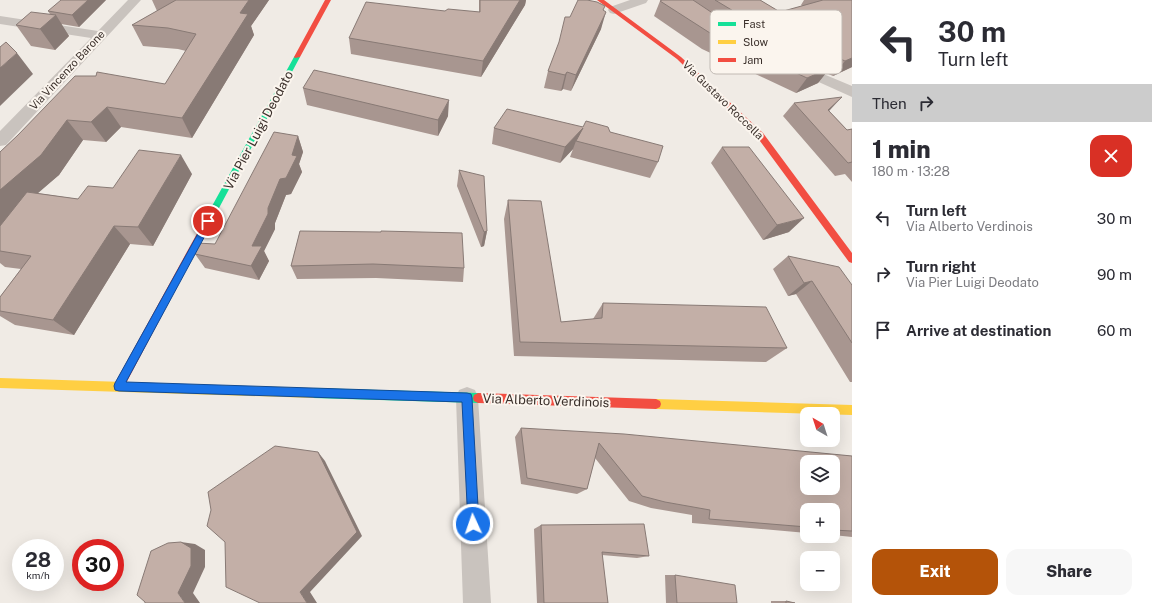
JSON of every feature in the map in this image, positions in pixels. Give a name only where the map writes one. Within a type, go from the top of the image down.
[{"type":"street","name":"Via Vincenzo Barone","points":[[0,141],[134,0]]},
{"type":"street","name":"Via Pier Luigi Deodato","points":[[119,386],[328,0]]},
{"type":"street","name":"Via Gustavo Roccella","points":[[600,0],[679,58],[760,135],[852,260]]},
{"type":"street","points":[[614,10],[642,0]]},
{"type":"street","points":[[0,20],[101,35]]},
{"type":"street","points":[[813,74],[852,92]]},
{"type":"street","name":"Via Alberto Verdinois","points":[[0,383],[852,410]]},
{"type":"street","points":[[467,398],[477,603]]},
{"type":"building","points":[[61,0],[88,0],[72,15],[48,11]]},
{"type":"building","points":[[176,0],[249,0],[240,13],[248,14],[182,118],[107,107],[91,122],[67,120],[41,155],[0,190],[0,152],[75,76],[96,76],[97,72],[165,84],[196,34],[168,28],[132,25]]},
{"type":"building","points":[[480,0],[520,0],[483,61],[349,38],[366,2],[445,11],[448,9],[480,12]]},
{"type":"building","points":[[578,0],[597,2],[605,6],[603,10],[606,12],[576,75],[567,72],[565,75],[548,71],[559,42],[565,17],[570,17]]},
{"type":"building","points":[[693,0],[710,11],[710,33],[660,1]]},
{"type":"building","points":[[715,0],[760,0],[777,10],[732,10]]},
{"type":"building","points":[[823,0],[852,0],[852,58],[845,61],[842,60],[842,10],[787,10]]},
{"type":"building","points":[[31,12],[56,15],[40,29],[16,25]]},
{"type":"building","points":[[6,42],[17,53],[0,68],[0,47]]},
{"type":"building","points":[[314,70],[449,100],[438,120],[303,88]]},
{"type":"building","points":[[798,74],[816,74],[807,78]]},
{"type":"building","points":[[842,97],[828,110],[847,130],[852,129],[852,162],[848,163],[794,103]]},
{"type":"building","points":[[507,109],[583,127],[586,121],[608,127],[610,132],[663,146],[658,162],[576,141],[583,128],[565,147],[494,128]]},
{"type":"building","points":[[274,132],[298,136],[292,155],[297,156],[286,178],[280,179],[268,208],[268,214],[252,246],[262,246],[251,266],[195,254],[197,243],[215,244]]},
{"type":"building","points":[[722,147],[749,147],[804,218],[777,225]]},
{"type":"building","points":[[139,150],[181,155],[138,227],[114,226],[53,320],[0,311],[0,297],[31,256],[0,251],[0,226],[27,192],[78,199],[88,186],[113,188]]},
{"type":"building","points":[[459,170],[484,176],[487,231],[484,232]]},
{"type":"building","points":[[508,200],[541,201],[561,322],[602,318],[603,303],[766,307],[787,348],[520,342]]},
{"type":"building","points":[[300,231],[462,233],[464,268],[373,264],[291,266]]},
{"type":"building","points":[[788,256],[839,267],[852,285],[852,343],[812,281],[804,283]]},
{"type":"building","points":[[521,428],[624,434],[852,456],[852,531],[840,530],[840,503],[800,503],[800,526],[709,519],[710,510],[665,502],[642,496],[599,443],[587,489],[527,478]]},
{"type":"building","points":[[275,446],[318,452],[357,532],[300,592],[307,603],[260,603],[226,587],[225,542],[207,526],[211,510],[208,492]]},
{"type":"building","points":[[644,524],[649,556],[602,552],[608,603],[544,603],[541,525]]},
{"type":"building","points":[[181,542],[191,548],[191,566],[178,593],[185,603],[145,603],[137,595],[151,551],[168,543]]},
{"type":"building","points":[[675,575],[735,585],[737,603],[677,603]]},
{"type":"traffic: fast","points":[[209,219],[297,57]]},
{"type":"traffic: fast","points":[[313,393],[478,398]]},
{"type":"traffic: slow","points":[[0,383],[313,393]]},
{"type":"traffic: slow","points":[[656,404],[852,410]]},
{"type":"traffic: jam","points":[[297,57],[328,0]]},
{"type":"traffic: jam","points":[[600,0],[679,58],[760,135],[852,260]]},
{"type":"traffic: jam","points":[[119,386],[209,219]]},
{"type":"traffic: jam","points":[[478,398],[656,404]]},
{"type":"route","points":[[208,221],[119,386],[467,398],[473,524]]}]
